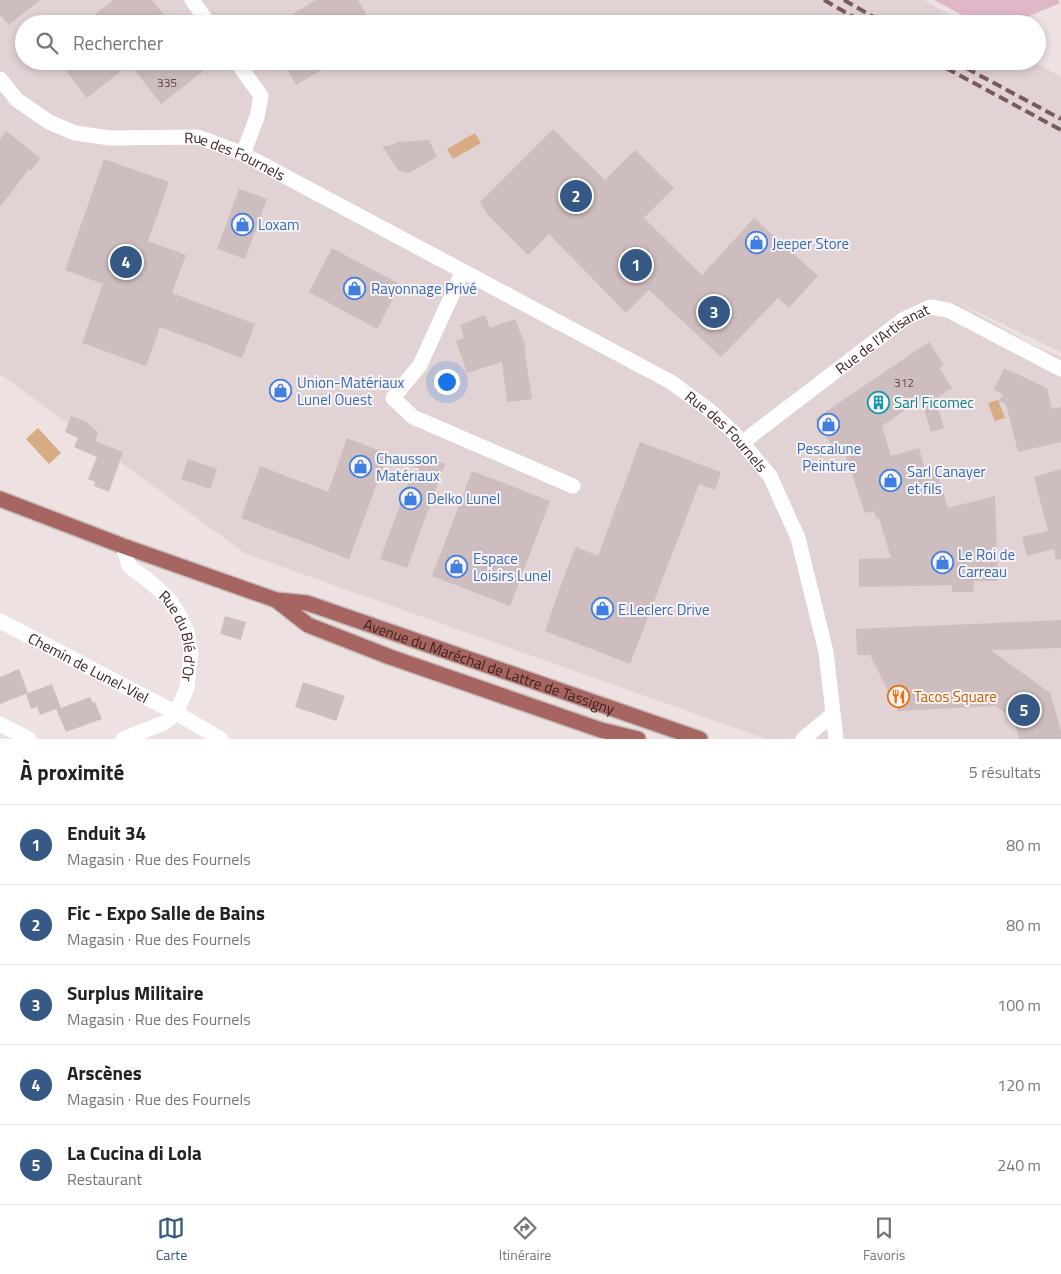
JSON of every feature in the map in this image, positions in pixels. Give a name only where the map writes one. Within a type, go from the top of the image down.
[{"type":"main road","name":"Avenue du Maréchal de Lattre de Tassigny","points":[[0,499],[123,546],[276,600],[307,603],[700,739]]},
{"type":"main road","name":"Avenue du Maréchal de Lattre de Tassigny","points":[[276,600],[308,625],[390,657],[601,730],[638,739]]},
{"type":"street","points":[[192,0],[203,15]]},
{"type":"street","points":[[242,70],[261,96],[257,117],[243,154]]},
{"type":"street","name":"Rue des Fournels","points":[[0,79],[17,100],[48,122],[75,133],[110,138],[198,137],[243,154],[671,382],[709,410],[743,444],[770,476],[798,538],[826,652],[836,739]]},
{"type":"street","points":[[463,271],[420,365],[393,398],[412,417],[573,486]]},
{"type":"street","name":"Rue de l'Artisanat","points":[[743,444],[752,435],[904,319],[930,307],[948,310],[1061,369]]},
{"type":"street","name":"Rue du Blé d'Or","points":[[123,546],[129,566],[149,580],[168,598],[187,631],[191,652],[187,688],[176,713]]},
{"type":"street","name":"Chemin de Lunel-Viel","points":[[0,622],[176,713],[221,739]]},
{"type":"street","points":[[123,739],[164,723],[176,713]]},
{"type":"street","points":[[803,739],[833,714]]},
{"type":"street","points":[[0,724],[29,739]]},
{"type":"shaded area","points":[[0,0],[924,0],[950,15],[15,15],[15,70],[1046,70],[1046,68],[1061,77],[1061,352],[959,303],[1033,345],[1061,357],[1061,739],[766,739],[246,554],[0,374]]},
{"type":"shaded area","points":[[934,0],[1058,0],[1060,3],[1031,15],[962,15]]},
{"type":"shaded area","points":[[475,133],[481,143],[453,159],[447,149]]},
{"type":"shaded area","points":[[998,400],[1005,418],[995,421],[988,403]]},
{"type":"shaded area","points":[[38,428],[61,453],[49,464],[26,439]]},
{"type":"building","points":[[0,0],[40,0],[21,15],[15,15],[15,20],[9,25],[0,15]]},
{"type":"building","points":[[114,0],[152,0],[164,15],[94,15]]},
{"type":"building","points":[[316,0],[358,0],[367,15],[291,15]]},
{"type":"building","points":[[65,70],[122,70],[87,98]]},
{"type":"building","points":[[135,70],[204,70],[161,104]]},
{"type":"building","points":[[287,70],[321,70],[296,85]]},
{"type":"building","points":[[553,129],[605,180],[635,150],[674,188],[644,218],[702,275],[754,218],[818,276],[789,308],[778,298],[721,357],[649,290],[626,313],[549,234],[528,255],[487,214],[480,202]]},
{"type":"building","points":[[6,131],[40,158],[31,171],[29,169],[0,207],[0,139]]},
{"type":"building","points":[[429,140],[437,157],[409,173],[398,170],[382,146],[393,145],[397,142]]},
{"type":"building","points":[[104,159],[169,182],[148,241],[186,255],[172,293],[255,324],[242,358],[160,327],[146,366],[82,343],[103,284],[65,270]]},
{"type":"building","name":"Loxam","points":[[239,189],[267,199],[245,259],[217,249]]},
{"type":"building","name":"Rayonnage Privé","points":[[332,248],[398,283],[398,289],[377,329],[309,292]]},
{"type":"building","points":[[485,315],[490,328],[515,319],[526,347],[524,348],[532,399],[507,402],[502,362],[467,373],[456,341],[464,338],[460,325]]},
{"type":"building","points":[[929,342],[944,365],[939,368],[952,388],[935,399],[944,428],[931,432],[921,399],[882,426],[891,456],[919,448],[925,469],[935,466],[948,508],[995,496],[998,581],[974,581],[973,592],[952,592],[952,585],[859,587],[859,559],[891,558],[879,518],[877,519],[874,511],[865,513],[844,451],[838,455],[815,419]]},
{"type":"building","points":[[1004,368],[1047,388],[1052,409],[1061,407],[1061,442],[1018,452],[1006,404],[999,401],[1003,394],[994,390]]},
{"type":"building","points":[[71,416],[85,421],[98,432],[95,441],[123,452],[109,492],[94,486],[95,482],[88,479],[97,457],[74,447],[78,438],[65,432]]},
{"type":"building","points":[[347,438],[388,454],[349,559],[241,518],[260,466],[328,492]]},
{"type":"building","points":[[640,442],[721,472],[715,490],[699,484],[630,664],[545,631],[576,547],[598,556]]},
{"type":"building","points":[[419,454],[445,464],[407,568],[380,559]]},
{"type":"building","points":[[188,459],[217,469],[210,489],[181,479]]},
{"type":"building","points":[[1061,469],[1061,559],[1056,560],[1054,549],[1027,556],[1022,537],[1048,531],[1034,477]]},
{"type":"building","points":[[472,471],[550,501],[510,606],[432,576]]},
{"type":"building","points":[[225,616],[246,622],[241,640],[220,634]]},
{"type":"building","points":[[1061,620],[1061,648],[991,650],[1050,693],[1061,731],[1061,739],[1019,739],[1014,720],[996,706],[898,711],[870,655],[857,655],[856,629]]},
{"type":"building","points":[[19,669],[28,693],[0,704],[0,677]]},
{"type":"building","points":[[303,682],[345,696],[336,721],[295,707]]},
{"type":"building","points":[[52,684],[61,708],[90,697],[93,703],[95,702],[102,719],[66,732],[56,709],[40,715],[37,707],[31,709],[26,694]]},
{"type":"railway","points":[[824,0],[850,15]]},
{"type":"railway","points":[[844,0],[870,15]]},
{"type":"railway","points":[[950,70],[1061,130]]},
{"type":"railway","points":[[970,70],[1061,119]]},
{"type":"place","name":"Fic - Expo Salle de Bains","points":[[576,196]]},
{"type":"place","name":"Loxam","points":[[242,224]]},
{"type":"place","name":"Jeeper Store","points":[[756,243]]},
{"type":"place","name":"Arscènes","points":[[126,262]]},
{"type":"place","name":"Enduit 34","points":[[636,265]]},
{"type":"place","name":"Rayonnage Privé","points":[[355,288]]},
{"type":"place","name":"Surplus Militaire","points":[[714,312]]},
{"type":"place","name":"Union-Matériaux Lunel Ouest","points":[[281,391]]},
{"type":"place","name":"Sarl Ficomec","points":[[878,402]]},
{"type":"place","name":"Pescalune Peinture","points":[[829,425]]},
{"type":"place","name":"Chausson Matériaux","points":[[360,467]]},
{"type":"place","name":"Sarl Canayer et fils","points":[[891,480]]},
{"type":"place","name":"Delko Lunel","points":[[411,498]]},
{"type":"place","name":"Le Roi de Carreau","points":[[942,563]]},
{"type":"place","name":"Espace Loisirs Lunel","points":[[457,567]]},
{"type":"place","name":"E.Leclerc Drive","points":[[602,609]]},
{"type":"place","name":"Tacos Square","points":[[898,696]]},
{"type":"place","name":"La Cucina di Lola","points":[[1024,710]]}]
